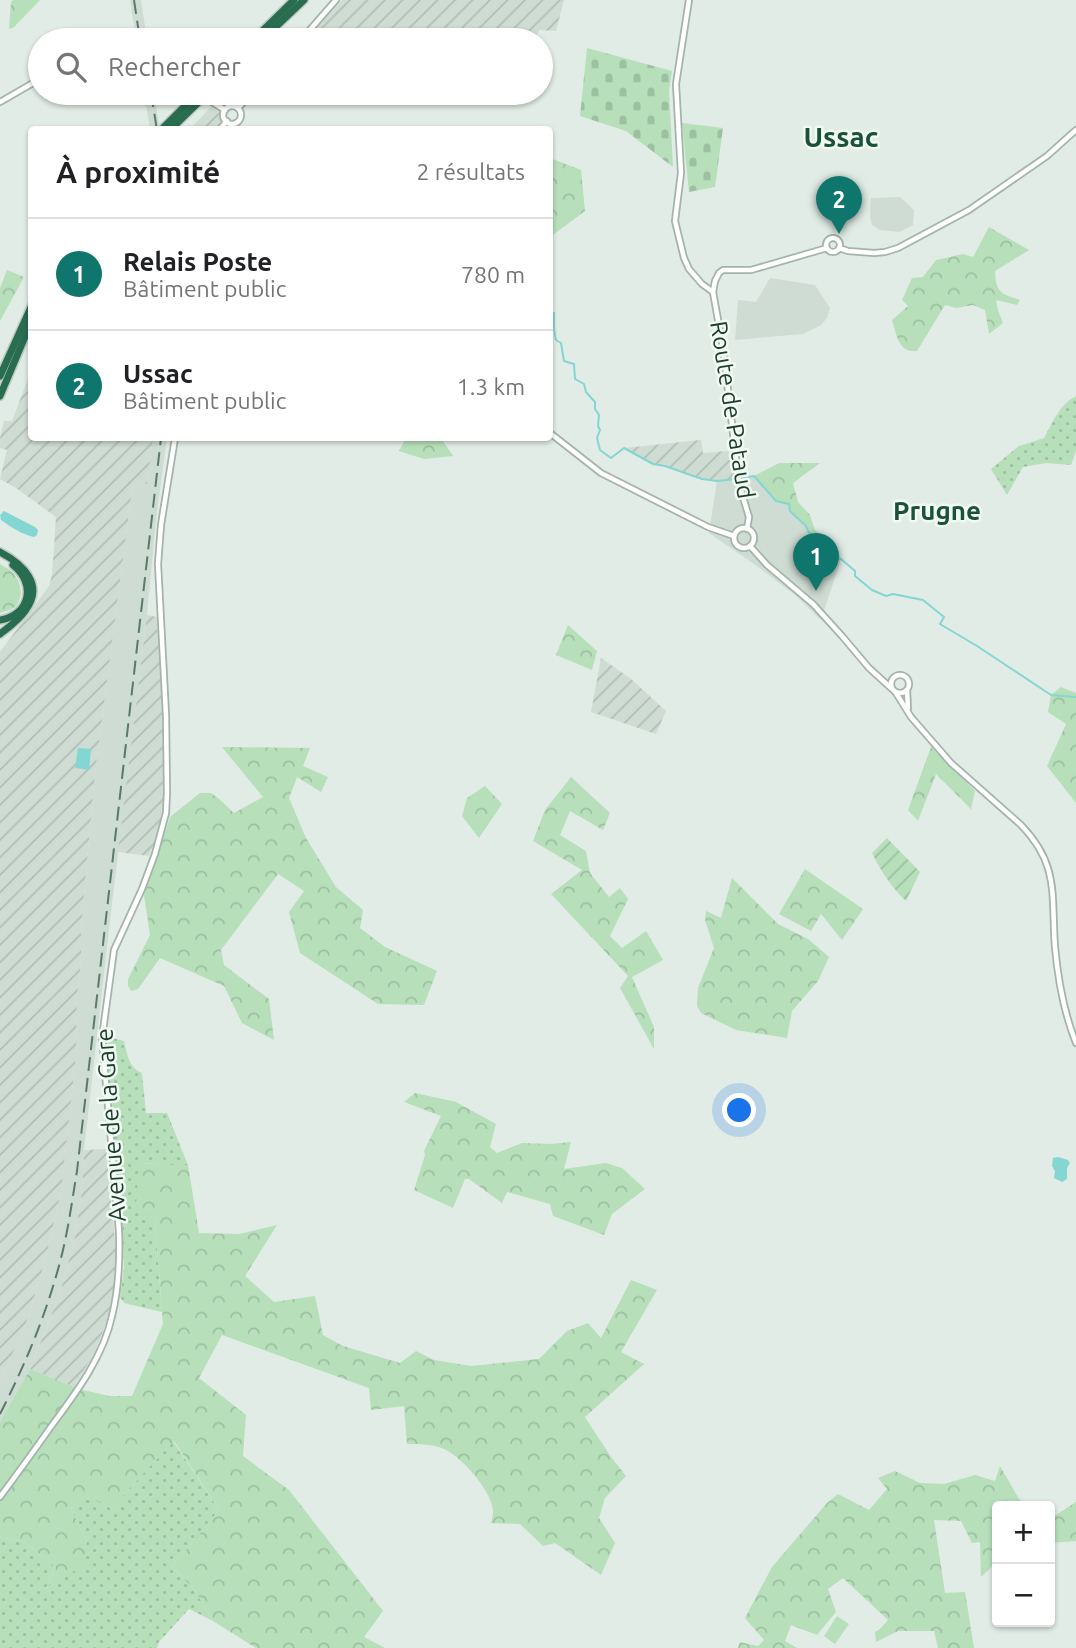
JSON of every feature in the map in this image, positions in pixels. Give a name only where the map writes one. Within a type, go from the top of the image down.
[{"type":"highway","points":[[265,28],[294,0]]},
{"type":"highway","points":[[275,28],[304,0]]},
{"type":"highway","points":[[169,126],[187,105]]},
{"type":"highway","points":[[169,126],[196,105]]},
{"type":"highway","points":[[1,374],[28,314]]},
{"type":"highway","points":[[0,396],[28,330]]},
{"type":"highway","points":[[0,555],[22,574],[27,591],[21,609],[0,620]]},
{"type":"highway","points":[[0,555],[19,564],[26,572],[32,593],[24,613],[0,634]]},
{"type":"street","points":[[311,28],[336,0]]},
{"type":"street","points":[[689,0],[676,84],[681,173],[675,221],[688,269],[713,292],[717,276],[723,270],[751,270],[827,248]]},
{"type":"street","points":[[0,102],[28,86]]},
{"type":"street","points":[[219,105],[225,110]]},
{"type":"street","points":[[238,108],[241,105]]},
{"type":"street","points":[[226,121],[225,110],[231,106],[238,108]]},
{"type":"street","points":[[226,121],[239,123],[241,116],[238,108]]},
{"type":"street","points":[[222,126],[226,121]]},
{"type":"street","points":[[839,248],[873,253],[898,248],[969,210],[1047,156],[1076,130]]},
{"type":"street","points":[[838,240],[839,248],[834,252],[827,248],[827,242],[838,240]]},
{"type":"street","name":"Route de Pataud","points":[[713,292],[723,348],[739,478],[748,511],[747,529]]},
{"type":"street","points":[[553,435],[601,473],[708,527],[734,536]]},
{"type":"street","name":"Avenue de la Gare","points":[[0,1497],[72,1397],[95,1360],[112,1318],[118,1284],[120,1258],[103,1056],[103,1018],[114,950],[142,889],[166,813],[166,715],[158,544],[174,441]]},
{"type":"street","points":[[747,529],[754,536],[753,543],[739,547],[734,536],[738,531],[747,529]]},
{"type":"street","points":[[750,546],[767,565],[813,604],[869,668],[896,693],[908,712],[951,763],[1032,836],[1044,855],[1051,878],[1060,986],[1076,1043]]},
{"type":"street","points":[[878,676],[900,675],[907,678],[908,712]]},
{"type":"street","points":[[891,688],[894,677]]},
{"type":"street","points":[[896,693],[902,694],[907,690]]},
{"type":"shaded area","points":[[130,0],[141,0],[145,28],[134,28]]},
{"type":"shaded area","points":[[342,0],[564,0],[556,31],[553,28],[317,28]]},
{"type":"shaded area","points":[[146,105],[156,105],[159,124],[150,126]]},
{"type":"shaded area","points":[[213,105],[236,105],[218,126],[193,126]]},
{"type":"shaded area","points":[[900,197],[914,210],[913,225],[899,232],[880,230],[872,225],[871,198]]},
{"type":"shaded area","points":[[770,278],[815,285],[830,308],[827,318],[821,325],[803,334],[735,340],[738,300],[756,302]]},
{"type":"shaded area","points":[[28,379],[28,441],[153,441],[147,484],[133,482],[95,773],[81,928],[76,1056],[61,1192],[45,1261],[24,1330],[0,1379],[0,652],[49,586],[56,517],[0,479],[7,450],[0,448],[0,438],[4,421],[12,421]]},
{"type":"shaded area","points":[[701,440],[703,453],[739,450],[742,478],[717,481],[702,479],[653,464],[624,448]]},
{"type":"shaded area","points":[[153,441],[167,441],[74,1242],[60,1293],[30,1369],[0,1422],[0,1379],[24,1330],[45,1261],[61,1192],[76,1056],[81,928],[95,773],[133,482],[147,483]]},
{"type":"shaded area","points":[[754,476],[776,501],[789,504],[790,511],[831,556],[841,559],[821,620],[795,595],[709,533],[717,481]]},
{"type":"shaded area","points":[[147,615],[157,617],[164,797],[159,832],[149,856],[118,852]]},
{"type":"shaded area","points":[[601,658],[630,678],[666,711],[656,734],[591,712]]},
{"type":"shaded area","points":[[106,1149],[116,1250],[114,1288],[107,1321],[94,1354],[74,1387],[30,1369],[60,1293],[74,1242],[82,1190],[84,1150]]},
{"type":"green space","points":[[40,0],[9,29],[11,2]]},
{"type":"green space","points":[[587,48],[672,71],[669,91],[673,167],[626,131],[580,116]]},
{"type":"green space","points":[[682,123],[723,128],[715,187],[689,192]]},
{"type":"green space","points":[[553,159],[581,170],[585,211],[553,235]]},
{"type":"green space","points":[[989,227],[1029,250],[995,271],[998,288],[1004,294],[1020,300],[1017,305],[996,300],[1003,323],[989,334],[985,310],[973,305],[956,308],[945,305],[917,351],[906,349],[899,342],[892,320],[908,306],[902,300],[912,278],[923,277],[936,260],[963,254],[973,257]]},
{"type":"green space","points":[[7,270],[24,277],[0,321],[0,288]]},
{"type":"green space","points":[[1076,396],[1076,451],[1071,465],[1046,463],[1023,467],[1007,495],[991,469],[1019,446],[1044,438],[1061,409]]},
{"type":"green space","points":[[404,441],[443,441],[453,456],[424,459],[399,451]]},
{"type":"green space","points":[[779,463],[820,463],[793,483],[798,502],[810,515],[815,530],[834,545],[841,559],[831,556],[809,533],[806,525],[790,511],[788,505],[776,501],[754,476]]},
{"type":"green space","points":[[0,564],[13,573],[21,592],[16,606],[0,613]]},
{"type":"green space","points":[[568,625],[597,651],[592,670],[556,655]]},
{"type":"green space","points":[[1061,687],[1076,693],[1076,803],[1047,766],[1066,724],[1048,712],[1051,695]]},
{"type":"green space","points":[[222,747],[310,748],[303,766],[328,777],[321,792],[297,777],[289,798],[306,838],[336,887],[363,910],[360,928],[385,947],[437,971],[424,1005],[378,1004],[300,953],[289,912],[304,891],[278,874],[221,950],[224,965],[269,999],[274,1040],[242,1023],[224,986],[160,958],[138,989],[131,991],[128,979],[150,935],[144,895],[170,817],[200,793],[211,793],[234,813],[263,797]]},
{"type":"green space","points":[[931,747],[975,791],[971,809],[936,774],[918,821],[908,810]]},
{"type":"green space","points":[[571,777],[610,813],[603,830],[570,811],[560,835],[586,851],[590,873],[609,897],[620,888],[628,899],[610,936],[622,948],[646,931],[663,960],[632,977],[654,1027],[654,1049],[620,988],[628,976],[551,894],[582,870],[533,841],[545,810]]},
{"type":"green space","points":[[485,786],[502,804],[479,838],[462,816],[467,798]]},
{"type":"green space","points":[[887,838],[920,872],[906,901],[887,878],[872,853]]},
{"type":"green space","points":[[805,869],[863,909],[842,940],[821,914],[811,931],[779,914]]},
{"type":"green space","points":[[732,878],[778,924],[808,939],[829,957],[818,981],[792,1011],[787,1038],[736,1030],[701,1013],[697,1006],[698,988],[714,948],[705,920],[706,911],[721,918]]},
{"type":"green space","points":[[105,1036],[124,1041],[131,1064],[142,1073],[146,1113],[167,1113],[188,1165],[142,1163],[155,1218],[162,1312],[124,1303],[120,1297],[124,1268],[122,1223]]},
{"type":"green space","points":[[415,1093],[456,1102],[496,1124],[490,1147],[497,1153],[522,1143],[571,1142],[564,1169],[606,1163],[622,1168],[645,1189],[612,1214],[604,1235],[553,1216],[550,1204],[507,1192],[502,1203],[469,1179],[465,1179],[453,1208],[414,1190],[424,1151],[441,1116],[404,1102]]},
{"type":"green space","points":[[142,1163],[188,1165],[199,1233],[240,1234],[277,1225],[245,1276],[274,1302],[315,1296],[323,1335],[343,1346],[400,1363],[416,1351],[434,1360],[471,1366],[539,1359],[567,1331],[588,1323],[601,1338],[631,1280],[657,1290],[621,1352],[644,1364],[585,1417],[626,1476],[605,1498],[599,1518],[615,1543],[601,1575],[555,1543],[543,1546],[520,1524],[491,1523],[493,1512],[488,1495],[459,1459],[439,1447],[407,1444],[404,1406],[371,1410],[369,1388],[222,1335],[199,1378],[246,1415],[243,1456],[289,1490],[383,1611],[364,1637],[385,1648],[256,1648],[213,1621],[194,1589],[172,1567],[219,1510],[174,1441],[111,1508],[84,1495],[71,1509],[87,1542],[83,1565],[46,1591],[56,1568],[25,1542],[0,1537],[0,1422],[30,1369],[79,1389],[109,1396],[132,1396],[163,1324],[155,1218],[136,1209],[138,1170]]},
{"type":"green space","points":[[173,1441],[219,1510],[172,1567],[194,1589],[213,1621],[189,1609],[159,1642],[157,1648],[0,1648],[0,1537],[25,1542],[56,1568],[46,1590],[87,1542],[71,1509],[84,1494],[111,1508]]},
{"type":"green space","points":[[1000,1466],[1022,1501],[992,1501],[992,1567],[981,1577],[980,1542],[972,1543],[961,1521],[934,1520],[945,1593],[965,1592],[974,1648],[938,1648],[934,1631],[898,1631],[876,1642],[875,1632],[888,1620],[843,1578],[828,1589],[836,1612],[817,1635],[791,1625],[785,1641],[797,1648],[738,1648],[740,1642],[758,1646],[764,1640],[745,1618],[772,1567],[827,1503],[838,1494],[869,1510],[887,1489],[878,1478],[895,1471],[920,1483],[944,1484],[975,1475],[995,1481]]},
{"type":"green space","points":[[1076,1502],[1076,1541],[1055,1543],[1055,1516]]},
{"type":"green space","points":[[837,1616],[849,1624],[835,1644],[824,1636]]},
{"type":"water","points":[[4,511],[35,527],[38,530],[37,535],[34,537],[25,534],[1,520],[0,515]]},
{"type":"water","points":[[78,748],[91,749],[89,770],[75,768]]},
{"type":"water","points":[[1058,1157],[1070,1163],[1067,1179],[1062,1182],[1054,1178],[1055,1171],[1052,1166],[1053,1158]]},
{"type":"waterway","points":[[553,313],[555,336],[561,343],[564,361],[574,364],[575,379],[584,384],[586,392],[595,402],[599,415],[600,430],[597,438],[600,450],[611,458],[624,448],[653,464],[702,479],[736,479]]},
{"type":"waterway","points":[[741,478],[754,476],[776,501],[789,504],[790,511],[831,556],[841,559],[855,571],[855,576],[872,590],[886,596],[893,594],[923,600],[944,617],[940,624],[1051,695],[1076,697]]},
{"type":"railway","points":[[134,0],[138,28]]},
{"type":"railway","points":[[153,105],[156,126]]},
{"type":"railway","points":[[0,1414],[48,1301],[63,1251],[72,1205],[161,441]]},
{"type":"place","name":"Ussac","points":[[839,234]]},
{"type":"place","name":"Relais Poste","points":[[816,591]]},
{"type":"district","name":"Ussac","points":[[841,137]]},
{"type":"district","name":"Prugne","points":[[937,511]]}]
